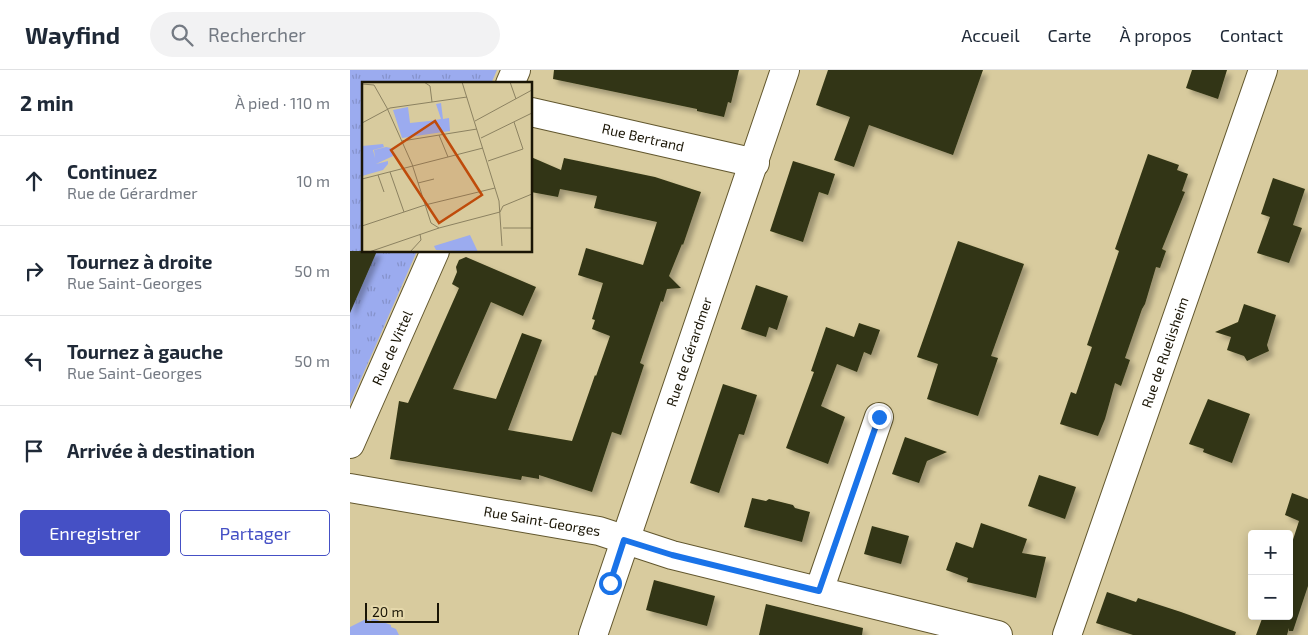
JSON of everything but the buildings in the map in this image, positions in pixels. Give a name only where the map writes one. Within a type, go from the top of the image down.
[{"type":"street","points":[[511,82],[516,70]]},
{"type":"street","name":"Rue de Gérardmer","points":[[593,635],[624,540],[755,163],[785,70]]},
{"type":"street","name":"Rue de Ruelisheim","points":[[1067,635],[1263,70]]},
{"type":"street","name":"Rue Bertrand","points":[[532,112],[755,163]]},
{"type":"street","name":"Rue de Vittel","points":[[350,444],[435,252]]},
{"type":"street","points":[[819,591],[879,417]]},
{"type":"street","name":"Rue Saint-Georges","points":[[350,488],[599,531],[672,555],[998,635]]},
{"type":"green space","points":[[350,70],[497,70],[492,82],[362,82],[362,252],[417,252],[350,404]]},
{"type":"green space","points":[[372,618],[391,625],[399,635],[350,635],[350,627],[366,619],[371,621]]},
{"type":"route","points":[[610,583],[624,540],[672,555],[819,591],[879,417]]}]
